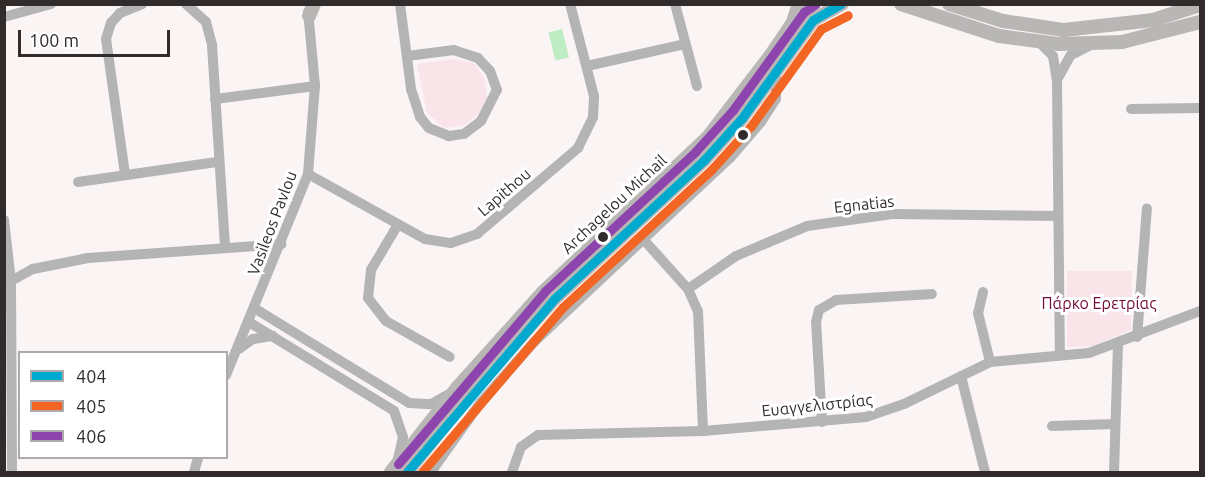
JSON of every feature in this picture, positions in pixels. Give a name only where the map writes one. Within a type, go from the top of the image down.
[{"type":"main road","name":"Archagelou Michail","points":[[398,470],[457,388],[543,292],[708,137],[771,55],[793,22],[799,4]]},
{"type":"main road","name":"Archagelou Michail","points":[[398,470],[469,395],[554,299],[704,160],[776,72],[813,20],[842,4]]},
{"type":"main road","points":[[901,4],[999,36],[1040,43],[1092,45],[1154,36],[1200,22]]},
{"type":"main road","points":[[949,4],[1003,21],[1064,30],[1154,20],[1200,5]]},
{"type":"street","points":[[4,17],[51,4]]},
{"type":"street","points":[[125,174],[105,39],[111,23],[120,13],[142,4]]},
{"type":"street","points":[[186,4],[200,14],[209,32],[225,248]]},
{"type":"street","points":[[400,4],[407,56],[415,103],[429,128],[440,135],[464,134],[489,111],[496,83],[478,58],[454,50],[407,56]]},
{"type":"street","name":"Lapithou","points":[[308,174],[397,225],[441,243],[468,238],[484,229],[578,148],[593,117],[587,66],[570,4]]},
{"type":"street","points":[[675,4],[697,86]]},
{"type":"street","name":"Vasileos Pavlou","points":[[228,370],[308,174],[315,86],[310,8]]},
{"type":"street","points":[[1040,43],[1053,56],[1057,81],[1060,354]]},
{"type":"street","points":[[587,66],[685,44]]},
{"type":"street","points":[[1057,81],[1071,55],[1092,45]]},
{"type":"street","points":[[431,472],[481,402],[570,303],[643,239],[731,156],[761,122],[776,99],[776,72]]},
{"type":"street","points":[[215,99],[315,86]]},
{"type":"street","points":[[1131,109],[1200,108]]},
{"type":"street","points":[[78,182],[217,162]]},
{"type":"street","points":[[1137,337],[1147,208]]},
{"type":"street","name":"Egnatias","points":[[688,289],[736,256],[807,226],[892,214],[1059,216]]},
{"type":"street","points":[[4,220],[11,280],[8,394],[12,472]]},
{"type":"street","points":[[397,225],[371,270],[368,297],[386,321],[450,357]]},
{"type":"street","points":[[643,239],[688,289],[698,311],[701,334],[703,431]]},
{"type":"street","points":[[11,280],[33,269],[88,258],[281,244]]},
{"type":"street","points":[[982,292],[978,313],[990,362]]},
{"type":"street","points":[[822,422],[816,322],[819,310],[836,300],[932,294]]},
{"type":"street","points":[[254,308],[409,403],[431,404],[457,388]]},
{"type":"street","name":"Ευαγγελιστρίας","points":[[512,472],[521,447],[538,435],[703,431],[866,417],[892,409],[990,362],[1089,353],[1118,345],[1200,311]]},
{"type":"street","points":[[249,321],[394,411],[403,437],[398,470]]},
{"type":"street","points":[[236,351],[254,339],[273,336]]},
{"type":"street","points":[[1114,472],[1118,345]]},
{"type":"street","points":[[961,376],[985,472]]},
{"type":"street","points":[[1052,426],[1114,424]]},
{"type":"green space","points":[[452,59],[474,63],[484,77],[487,97],[480,112],[465,125],[444,128],[427,113],[417,64]]},
{"type":"green space","name":"Πάρκο Ερετρίας","points":[[1067,271],[1132,271],[1131,330],[1092,346],[1067,347]]},
{"type":"shaded area","points":[[562,29],[569,57],[555,61],[548,32]]},
{"type":"transit line","name":"406","points":[[398,464],[545,291],[695,152],[733,110],[804,12],[816,4]]},
{"type":"transit line","name":"404","points":[[407,472],[554,299],[704,160],[742,118],[813,20],[841,4]]},
{"type":"transit line","name":"405","points":[[422,472],[563,307],[712,169],[751,126],[821,29],[848,15]]}]
